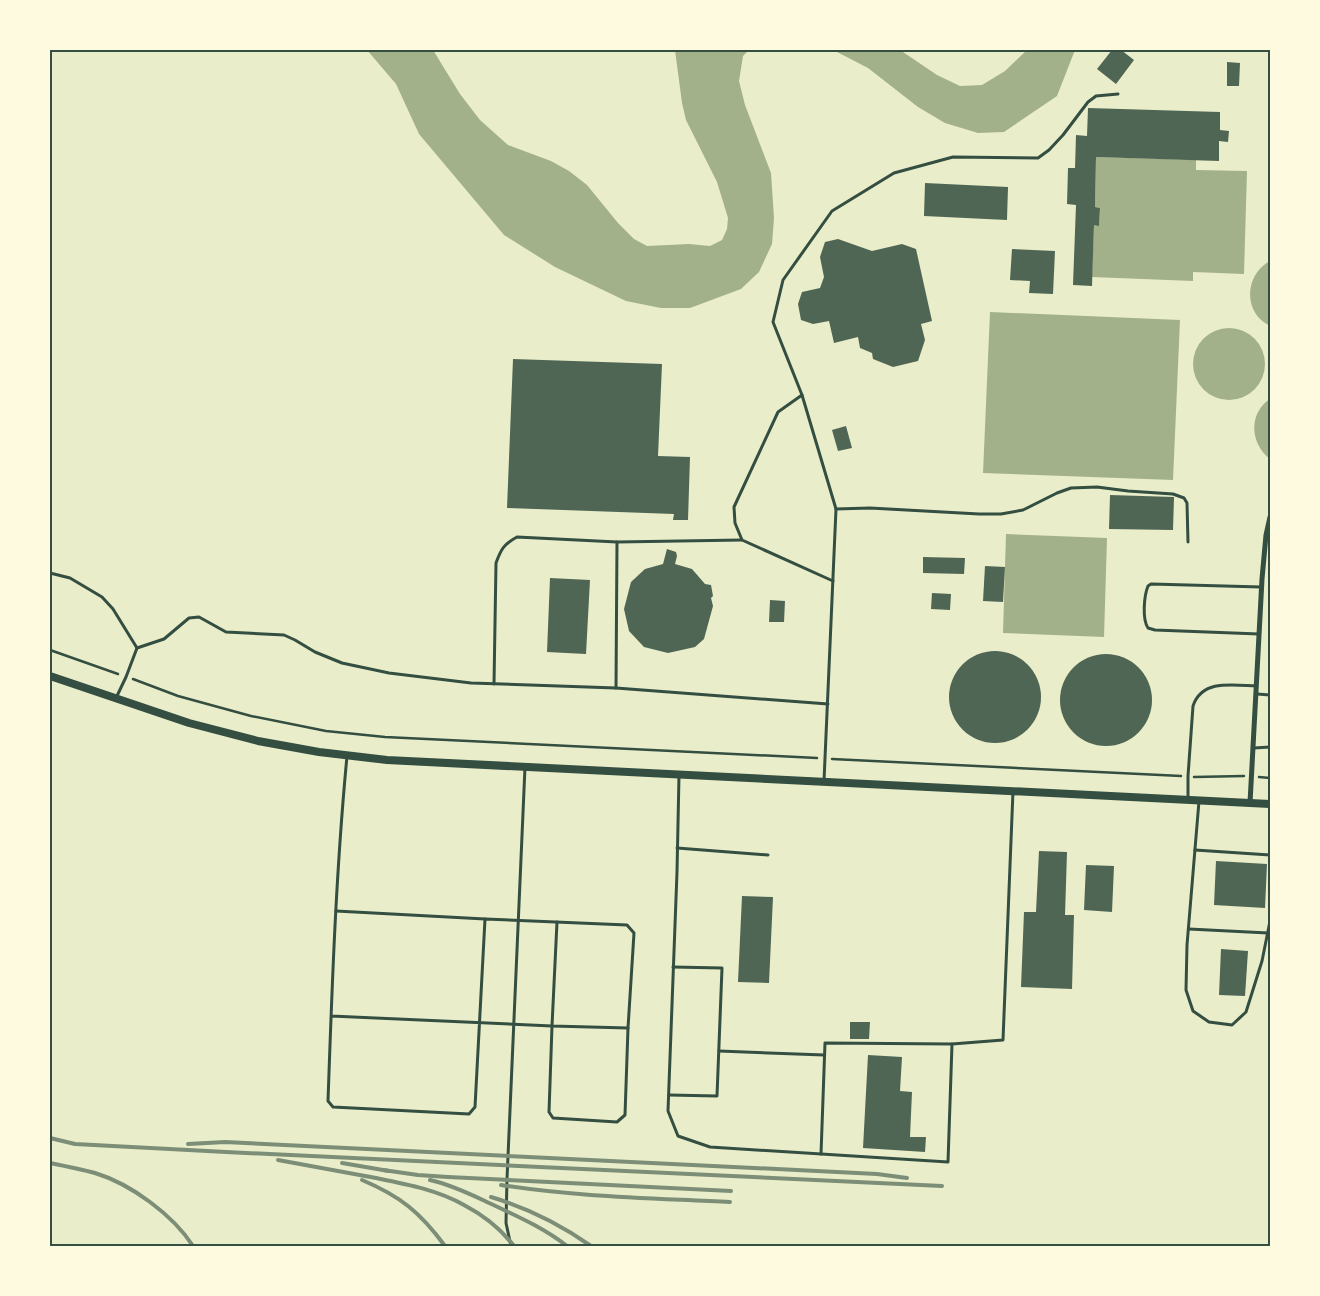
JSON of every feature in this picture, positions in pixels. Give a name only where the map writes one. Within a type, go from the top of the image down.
[{"type":"street","points":[[1250,803],[1262,587],[1266,535],[1270,517]]},
{"type":"street","points":[[50,676],[189,724],[249,739],[347,756],[387,760],[1270,804]]},
{"type":"lane","points":[[824,782],[836,509],[802,395],[773,322],[783,280],[832,211],[894,173],[953,157],[1038,158],[1049,150],[1063,135],[1088,102],[1096,96],[1118,94]]},
{"type":"lane","points":[[742,540],[735,523],[734,507],[778,412],[802,395]]},
{"type":"lane","points":[[836,509],[870,508],[1001,514],[1023,510],[1071,488],[1097,487],[1173,494],[1184,498],[1187,503],[1188,542]]},
{"type":"lane","points":[[494,684],[496,562],[500,550],[507,542],[517,537],[617,542],[742,540],[833,581]]},
{"type":"lane","points":[[616,688],[617,542]]},
{"type":"lane","points":[[50,574],[70,578],[102,597],[113,609],[136,648],[116,699]]},
{"type":"lane","points":[[1260,634],[1155,630],[1148,628],[1144,618],[1145,593],[1151,584],[1262,587]]},
{"type":"lane","points":[[136,648],[164,639],[189,618],[199,617],[226,632],[284,635],[315,652],[342,662],[389,673],[471,683],[616,688],[828,704]]},
{"type":"lane","points":[[1188,800],[1188,776],[1195,699],[1205,690],[1220,684],[1257,686]]},
{"type":"lane","points":[[1257,694],[1270,695]]},
{"type":"lane","points":[[1254,748],[1270,747]]},
{"type":"lane","points":[[347,756],[340,829],[331,1016],[328,1102],[333,1107],[469,1114],[475,1107],[485,919]]},
{"type":"lane","points":[[512,1246],[506,1223],[526,767]]},
{"type":"lane","points":[[679,774],[668,1111],[678,1136],[710,1147],[948,1162],[952,1044]]},
{"type":"lane","points":[[821,1154],[825,1043],[952,1044],[1003,1040],[1013,791]]},
{"type":"lane","points":[[1199,800],[1188,929],[1186,990],[1193,1011],[1209,1022],[1232,1025],[1246,1012],[1262,961],[1270,922]]},
{"type":"lane","points":[[678,848],[768,854]]},
{"type":"lane","points":[[1195,850],[1270,855]]},
{"type":"lane","points":[[336,911],[627,925],[634,933],[625,1115],[617,1122],[553,1118],[549,1112],[558,922]]},
{"type":"lane","points":[[1188,929],[1268,933]]},
{"type":"lane","points":[[669,1095],[717,1096],[722,968],[673,967]]},
{"type":"lane","points":[[331,1016],[628,1028]]},
{"type":"lane","points":[[719,1051],[824,1055]]},
{"type":"path","points":[[50,650],[178,696],[251,716],[326,731],[385,737],[1188,776],[1252,776],[1270,778]]},
{"type":"shaded area","points":[[367,50],[433,50],[460,94],[480,120],[508,145],[551,161],[569,171],[587,185],[618,223],[634,239],[647,246],[689,244],[710,246],[722,240],[727,229],[728,218],[717,182],[686,120],[675,50],[749,50],[743,56],[739,81],[745,105],[771,173],[774,218],[772,244],[759,272],[741,289],[690,308],[661,308],[626,301],[555,267],[504,235],[419,134],[396,84]]},
{"type":"shaded area","points":[[830,50],[900,50],[937,75],[960,86],[982,85],[1005,71],[1027,50],[1075,50],[1057,96],[1004,132],[978,133],[945,123],[918,107],[868,68]]},
{"type":"shaded area","points":[[1096,157],[1196,160],[1196,170],[1247,171],[1244,274],[1193,272],[1193,281],[1092,277],[1094,225],[1099,225],[1100,208],[1095,207]]},
{"type":"shaded area","points":[[1270,261],[1270,326],[1260,319],[1255,312],[1250,296],[1253,279],[1257,272]]},
{"type":"shaded area","points":[[990,312],[1180,320],[1173,480],[983,473]]},
{"type":"shaded area","points":[[1229,328],[1249,334],[1259,344],[1265,364],[1259,384],[1249,394],[1229,400],[1209,394],[1199,384],[1193,364],[1199,344],[1209,334]]},
{"type":"shaded area","points":[[1270,399],[1270,459],[1258,445],[1254,429],[1258,412]]},
{"type":"shaded area","points":[[1006,534],[1107,538],[1104,637],[1003,633]]},
{"type":"building","points":[[1112,50],[1121,50],[1134,60],[1116,84],[1097,69]]},
{"type":"building","points":[[1227,62],[1240,63],[1239,86],[1227,86]]},
{"type":"building","points":[[1088,108],[1220,112],[1220,130],[1229,131],[1228,142],[1219,141],[1219,161],[1096,157],[1095,207],[1100,208],[1099,226],[1094,225],[1092,286],[1073,285],[1076,205],[1067,204],[1068,168],[1075,168],[1076,135],[1087,136]]},
{"type":"building","points":[[925,183],[1008,187],[1007,220],[924,216]]},
{"type":"building","points":[[838,239],[872,251],[902,244],[916,249],[932,321],[921,324],[925,340],[918,361],[893,367],[873,359],[872,353],[860,348],[858,337],[834,343],[829,321],[813,324],[801,320],[798,304],[802,292],[820,288],[824,277],[820,257],[825,242]]},
{"type":"building","points":[[1012,249],[1055,251],[1053,294],[1029,293],[1030,281],[1010,280]]},
{"type":"building","points":[[513,359],[662,364],[658,456],[690,457],[688,520],[673,520],[674,514],[507,508]]},
{"type":"building","points":[[846,426],[852,448],[838,451],[832,430]]},
{"type":"building","points":[[1110,495],[1174,497],[1173,530],[1109,529]]},
{"type":"building","points":[[667,549],[676,552],[675,564],[692,569],[705,584],[711,585],[713,596],[711,598],[713,606],[704,639],[695,647],[668,653],[644,647],[629,631],[624,609],[631,582],[645,569],[663,564]]},
{"type":"building","points":[[923,557],[965,558],[964,574],[923,573]]},
{"type":"building","points":[[985,566],[1005,567],[1003,602],[983,601]]},
{"type":"building","points":[[550,578],[590,580],[586,654],[547,652]]},
{"type":"building","points":[[932,593],[951,594],[950,610],[931,609]]},
{"type":"building","points":[[770,600],[785,601],[784,622],[769,622]]},
{"type":"building","points":[[995,651],[1013,654],[1028,664],[1038,679],[1041,697],[1038,715],[1028,730],[1013,740],[995,743],[977,740],[962,730],[952,715],[949,697],[952,679],[962,664],[977,654]]},
{"type":"building","points":[[1106,654],[1115,655],[1132,662],[1144,674],[1151,691],[1151,709],[1144,726],[1132,738],[1115,745],[1106,746],[1097,745],[1080,738],[1068,726],[1061,709],[1060,700],[1061,691],[1068,674],[1080,662],[1097,655]]},
{"type":"building","points":[[1039,851],[1067,852],[1065,915],[1074,915],[1072,989],[1021,987],[1024,912],[1036,912]]},
{"type":"building","points":[[1216,861],[1267,864],[1265,908],[1214,905]]},
{"type":"building","points":[[1086,865],[1114,866],[1112,912],[1084,910]]},
{"type":"building","points":[[742,896],[773,897],[769,983],[738,982]]},
{"type":"building","points":[[1221,949],[1248,951],[1245,996],[1219,995]]},
{"type":"building","points":[[850,1022],[870,1022],[869,1039],[850,1039]]},
{"type":"building","points":[[868,1055],[902,1057],[900,1091],[912,1092],[910,1137],[926,1137],[925,1152],[863,1148]]},
{"type":"railway","points":[[50,1138],[75,1144],[942,1186]]},
{"type":"railway","points":[[188,1144],[225,1142],[877,1174],[907,1178]]},
{"type":"railway","points":[[278,1160],[399,1183],[443,1195],[485,1218],[514,1246]]},
{"type":"railway","points":[[50,1163],[95,1173],[109,1178],[137,1193],[163,1212],[185,1234],[193,1246]]},
{"type":"railway","points":[[342,1163],[389,1171]]},
{"type":"railway","points":[[383,1170],[448,1177],[731,1191]]},
{"type":"railway","points":[[362,1180],[387,1192],[408,1206],[418,1214],[445,1246]]},
{"type":"railway","points":[[430,1180],[458,1189],[517,1216],[547,1232],[567,1246]]},
{"type":"railway","points":[[501,1185],[587,1195],[730,1202]]},
{"type":"railway","points":[[491,1197],[543,1217],[591,1246]]}]
